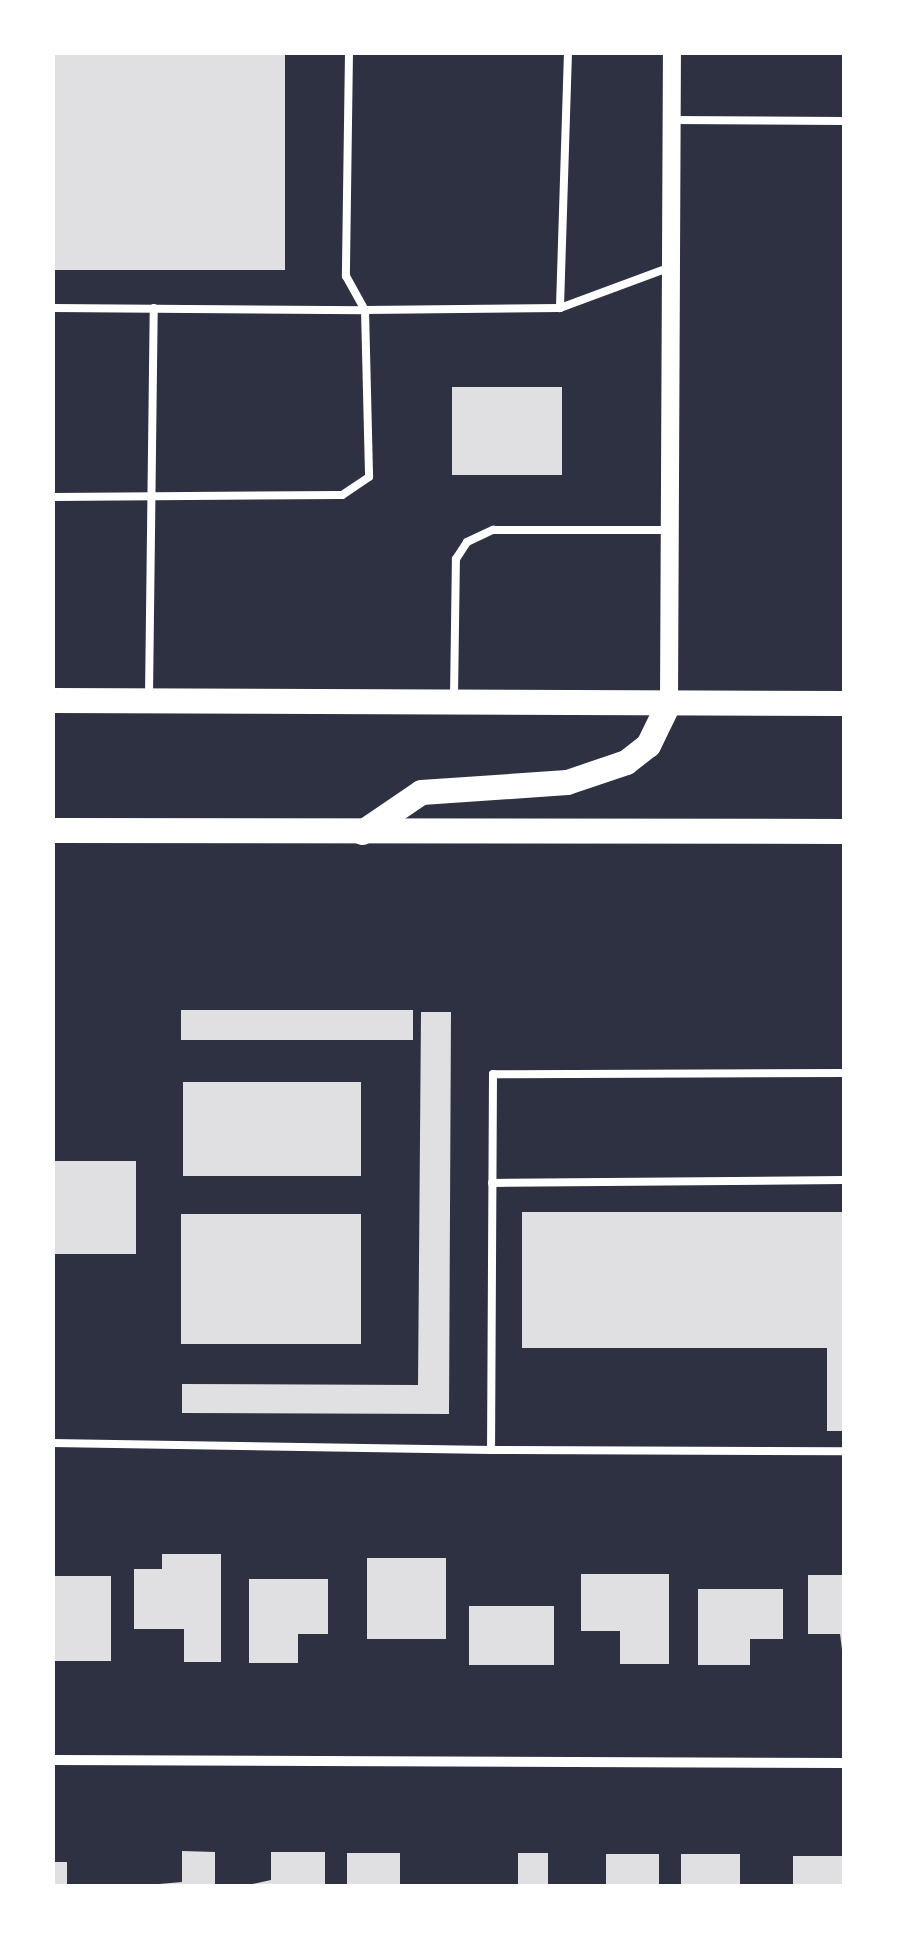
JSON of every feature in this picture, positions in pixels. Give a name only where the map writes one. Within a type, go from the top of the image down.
[{"type":"main road","points":[[52,700],[844,703]]},
{"type":"main road","points":[[362,832],[421,792],[567,782],[626,762],[648,745],[669,702]]},
{"type":"main road","points":[[52,830],[844,832]]},
{"type":"street","points":[[669,702],[672,52]]},
{"type":"street","points":[[52,1760],[844,1763]]},
{"type":"lane","points":[[52,497],[361,490],[368,476],[365,310],[346,276],[350,52]]},
{"type":"lane","points":[[560,308],[568,52]]},
{"type":"lane","points":[[672,120],[844,121]]},
{"type":"lane","points":[[52,308],[560,308],[671,267]]},
{"type":"lane","points":[[149,700],[154,308]]},
{"type":"lane","points":[[454,701],[456,559],[468,542],[492,530],[670,530]]},
{"type":"lane","points":[[491,1450],[492,1074],[844,1074]]},
{"type":"lane","points":[[492,1182],[844,1180]]},
{"type":"lane","points":[[52,1443],[844,1451]]},
{"type":"building","points":[[52,52],[285,52],[285,270],[52,270]]},
{"type":"building","points":[[452,387],[562,387],[562,475],[452,475]]},
{"type":"building","points":[[181,1010],[413,1010],[413,1040],[181,1040]]},
{"type":"building","points":[[421,1012],[451,1012],[449,1414],[182,1413],[182,1384],[418,1385]]},
{"type":"building","points":[[183,1082],[361,1082],[361,1176],[183,1176]]},
{"type":"building","points":[[52,1161],[136,1161],[136,1254],[52,1254]]},
{"type":"building","points":[[522,1212],[844,1212],[844,1431],[827,1431],[827,1348],[522,1348]]},
{"type":"building","points":[[181,1214],[361,1214],[361,1344],[181,1344]]},
{"type":"building","points":[[162,1554],[221,1554],[221,1662],[184,1662],[184,1629],[134,1629],[134,1569],[162,1569]]},
{"type":"building","points":[[367,1558],[446,1558],[446,1639],[367,1639]]},
{"type":"building","points":[[581,1574],[669,1574],[669,1664],[620,1664],[620,1631],[581,1631]]},
{"type":"building","points":[[808,1575],[844,1575],[844,1665],[840,1634],[808,1634]]},
{"type":"building","points":[[52,1576],[111,1576],[111,1661],[52,1661]]},
{"type":"building","points":[[249,1579],[328,1579],[328,1634],[298,1634],[298,1663],[249,1663]]},
{"type":"building","points":[[698,1589],[783,1589],[783,1639],[750,1639],[750,1665],[698,1665]]},
{"type":"building","points":[[469,1606],[554,1606],[554,1665],[469,1665]]},
{"type":"building","points":[[182,1851],[215,1852],[215,1886],[136,1886],[182,1882]]},
{"type":"building","points":[[271,1852],[325,1852],[325,1886],[243,1886],[271,1880]]},
{"type":"building","points":[[347,1853],[400,1853],[400,1886],[347,1886]]},
{"type":"building","points":[[518,1853],[548,1853],[548,1886],[518,1886]]},
{"type":"building","points":[[606,1854],[659,1854],[659,1886],[606,1886]]},
{"type":"building","points":[[681,1854],[740,1854],[740,1886],[681,1886]]},
{"type":"building","points":[[793,1856],[844,1856],[844,1886],[793,1886]]},
{"type":"building","points":[[52,1862],[67,1862],[67,1886],[52,1886]]}]
